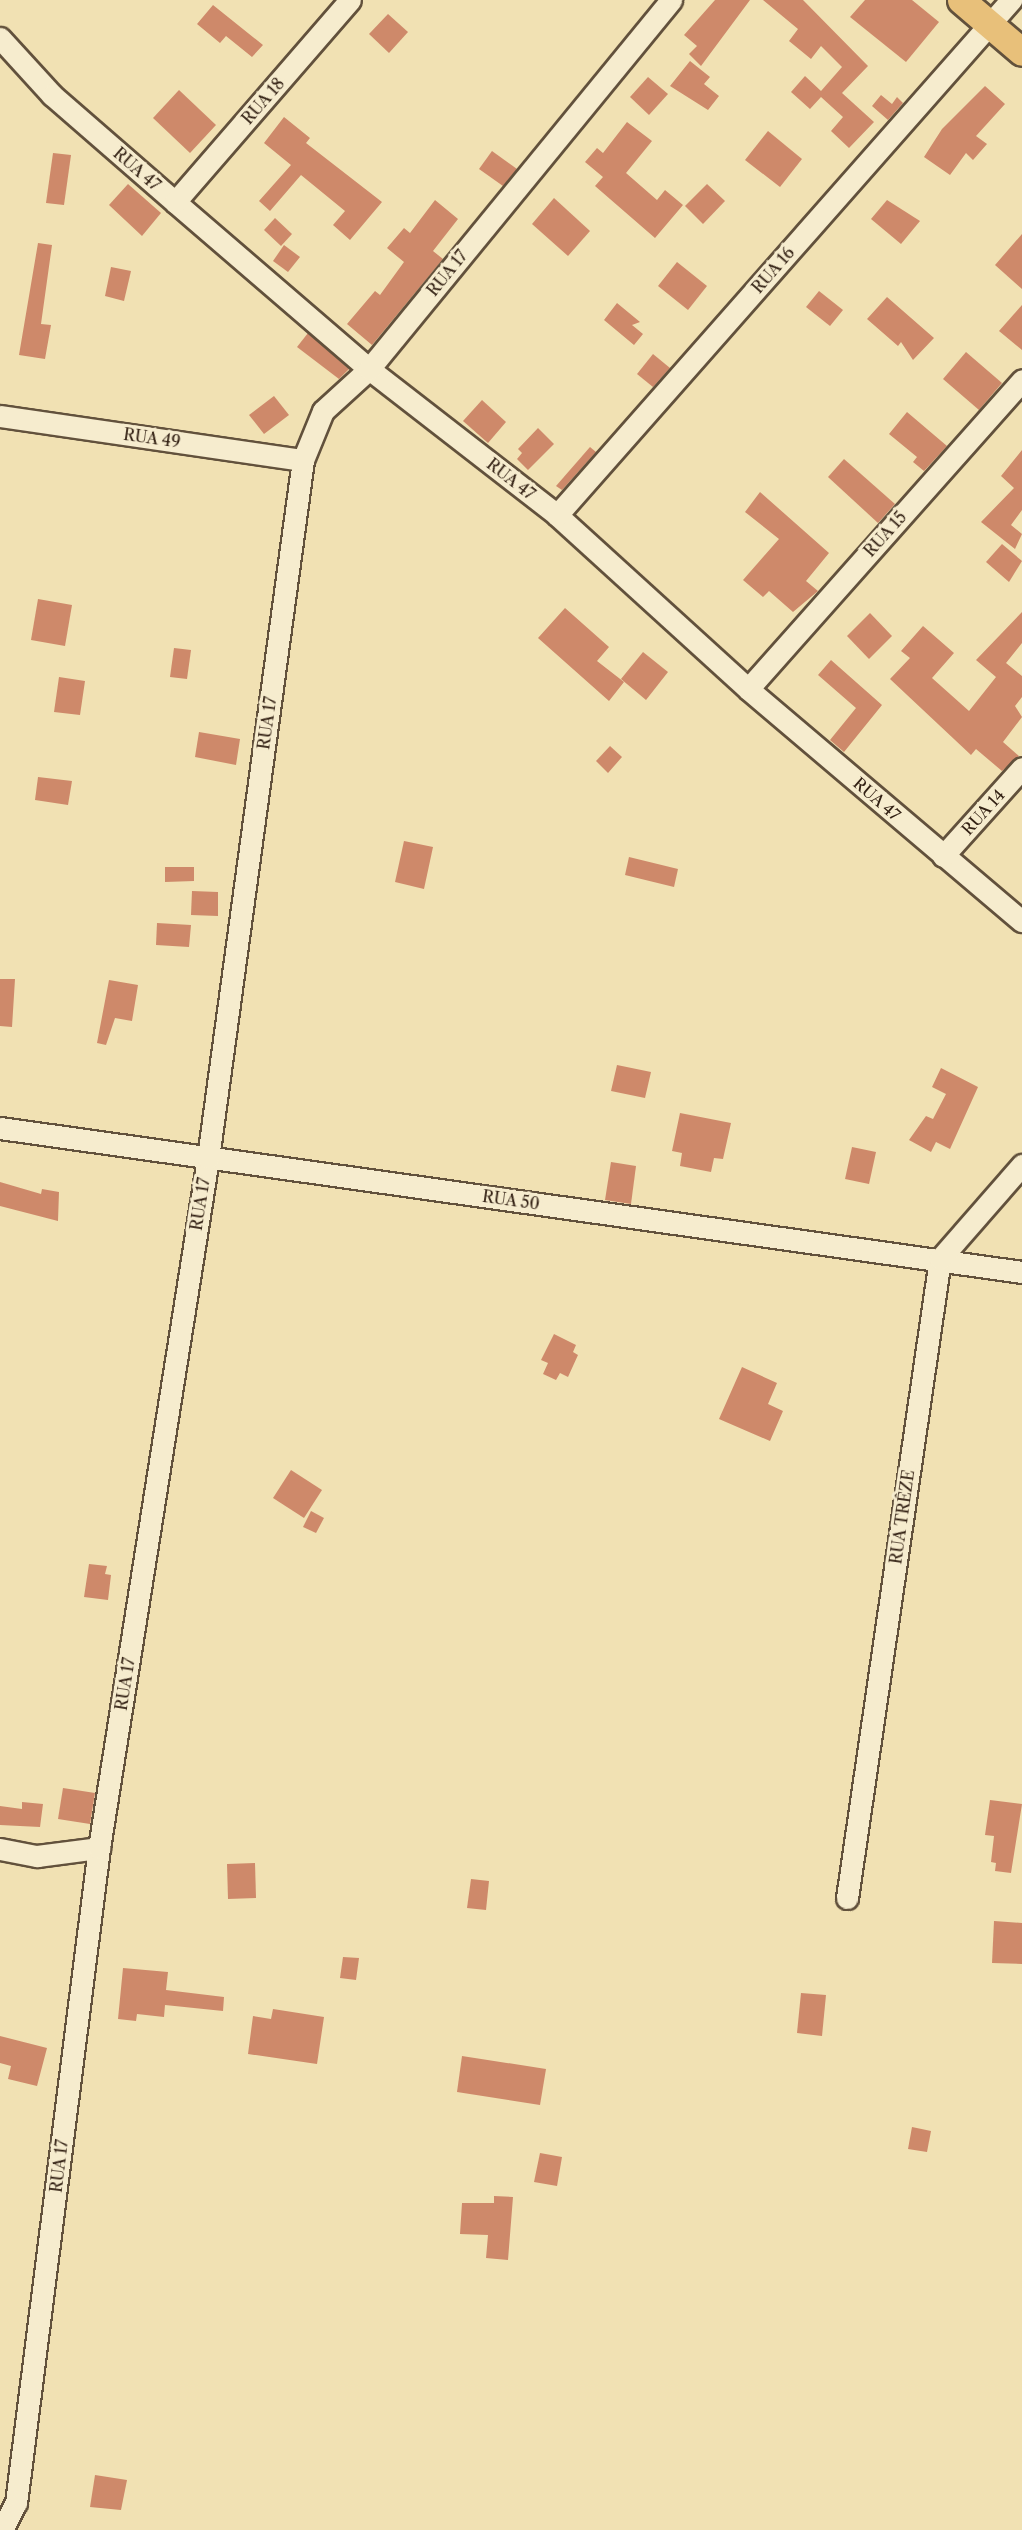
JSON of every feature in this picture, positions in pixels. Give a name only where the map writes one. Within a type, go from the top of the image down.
[{"type":"main road","points":[[961,0],[1022,52]]},
{"type":"street","name":"RUA 18","points":[[176,202],[350,0]]},
{"type":"street","name":"RUA 17","points":[[2,2530],[16,2503],[99,1848],[208,1158],[303,460],[323,411],[369,369],[671,0]]},
{"type":"street","name":"RUA 16","points":[[557,515],[1011,0]]},
{"type":"street","name":"RUA 47","points":[[0,38],[52,95],[369,369],[557,515],[748,689],[1022,921]]},
{"type":"street","name":"RUA 15","points":[[748,689],[1022,380]]},
{"type":"street","name":"RUA 49","points":[[0,416],[303,460]]},
{"type":"street","name":"RUA 14","points":[[943,856],[1022,768]]},
{"type":"street","name":"RUA 50","points":[[0,1128],[1022,1272]]},
{"type":"street","points":[[940,1259],[1022,1165]]},
{"type":"street","name":"RUA TRÊZE","points":[[847,1898],[940,1259]]},
{"type":"street","points":[[0,1849],[37,1856],[99,1848]]},
{"type":"building","points":[[715,0],[750,0],[701,66],[689,54],[697,46],[684,35]]},
{"type":"building","points":[[763,0],[803,0],[868,66],[842,93],[874,122],[849,148],[831,131],[843,117],[821,97],[810,109],[791,92],[805,76],[821,91],[842,67],[821,46],[811,59],[789,41],[798,29]]},
{"type":"building","points":[[865,0],[912,0],[939,22],[906,62],[850,17]]},
{"type":"building","points":[[213,5],[263,45],[252,57],[226,36],[220,43],[197,24]]},
{"type":"building","points":[[388,14],[408,32],[389,53],[369,34]]},
{"type":"building","points":[[690,61],[710,77],[704,84],[719,96],[708,110],[670,86]]},
{"type":"building","points":[[648,77],[668,94],[649,115],[630,97]]},
{"type":"building","points":[[985,86],[1005,104],[976,136],[987,144],[973,160],[966,153],[950,175],[924,157],[942,129]]},
{"type":"building","points":[[179,90],[216,125],[190,153],[153,118]]},
{"type":"building","points":[[881,95],[892,104],[897,97],[903,103],[888,120],[872,106]]},
{"type":"building","points":[[284,117],[310,138],[306,143],[382,202],[350,240],[333,225],[345,211],[301,175],[270,211],[259,201],[291,165],[264,143]]},
{"type":"building","points":[[627,122],[652,141],[626,173],[657,200],[665,190],[683,205],[655,238],[595,186],[603,177],[585,162],[597,148],[603,153]]},
{"type":"building","points":[[768,131],[802,159],[780,187],[745,160]]},
{"type":"building","points":[[492,151],[517,169],[503,186],[479,169]]},
{"type":"building","points":[[53,153],[71,155],[64,205],[46,203]]},
{"type":"building","points":[[128,184],[161,213],[142,236],[109,205]]},
{"type":"building","points":[[707,184],[725,201],[703,224],[685,206]]},
{"type":"building","points":[[554,198],[590,231],[568,256],[532,224]]},
{"type":"building","points":[[435,200],[458,219],[433,251],[443,259],[372,345],[347,324],[375,291],[380,295],[404,262],[387,248],[404,228],[410,233]]},
{"type":"building","points":[[887,200],[920,221],[901,244],[871,219]]},
{"type":"building","points":[[275,218],[292,234],[281,246],[264,230]]},
{"type":"building","points":[[1022,234],[1022,289],[995,265]]},
{"type":"building","points":[[38,243],[52,245],[41,324],[51,325],[45,359],[19,355]]},
{"type":"building","points":[[284,245],[300,257],[288,272],[273,261]]},
{"type":"building","points":[[677,262],[707,286],[688,310],[658,286]]},
{"type":"building","points":[[111,267],[131,271],[124,301],[105,296]]},
{"type":"building","points":[[819,291],[843,310],[830,326],[806,307]]},
{"type":"building","points":[[887,297],[934,338],[913,360],[901,342],[898,346],[867,319]]},
{"type":"building","points":[[617,303],[640,322],[632,325],[643,334],[634,345],[604,320]]},
{"type":"building","points":[[1022,305],[1022,350],[999,331]]},
{"type":"building","points":[[308,333],[349,369],[339,379],[297,347]]},
{"type":"building","points":[[966,352],[1002,383],[979,410],[943,379]]},
{"type":"building","points":[[653,354],[670,368],[653,387],[637,374]]},
{"type":"building","points":[[274,396],[289,415],[264,434],[249,415]]},
{"type":"building","points":[[482,400],[506,422],[488,443],[463,421]]},
{"type":"building","points":[[907,412],[947,446],[924,471],[913,462],[917,457],[889,434]]},
{"type":"building","points":[[538,428],[554,444],[528,470],[517,459],[522,453],[518,449]]},
{"type":"building","points":[[590,447],[596,452],[562,490],[556,486]]},
{"type":"building","points":[[1022,450],[1022,510],[1011,525],[1022,534],[1015,549],[981,522],[1014,488],[1001,476]]},
{"type":"building","points":[[844,459],[895,504],[878,523],[828,477]]},
{"type":"building","points":[[760,492],[829,553],[806,581],[818,591],[793,612],[769,591],[763,597],[743,580],[779,539],[745,512]]},
{"type":"building","points":[[1002,544],[1022,561],[1009,582],[986,562]]},
{"type":"building","points":[[38,599],[72,605],[65,646],[31,640]]},
{"type":"building","points":[[565,608],[609,647],[597,661],[624,682],[609,701],[538,638]]},
{"type":"building","points":[[1022,612],[1022,643],[1006,663],[1022,676],[1022,697],[1015,706],[1022,717],[1003,742],[1019,756],[1002,771],[976,749],[971,755],[890,679],[910,658],[901,651],[923,626],[954,653],[932,678],[969,711],[996,677],[976,660]]},
{"type":"building","points":[[870,613],[892,636],[869,659],[847,636]]},
{"type":"building","points":[[174,648],[191,650],[187,679],[170,677]]},
{"type":"building","points":[[643,652],[668,672],[646,700],[621,679]]},
{"type":"building","points":[[831,660],[882,705],[844,752],[830,740],[856,708],[818,675]]},
{"type":"building","points":[[59,677],[85,681],[80,715],[54,712]]},
{"type":"building","points":[[199,732],[240,739],[236,765],[195,757]]},
{"type":"building","points":[[610,746],[622,757],[608,773],[596,761]]},
{"type":"building","points":[[38,777],[72,781],[68,805],[35,800]]},
{"type":"building","points":[[404,841],[433,847],[424,889],[395,882]]},
{"type":"building","points":[[629,857],[678,869],[674,887],[625,875]]},
{"type":"building","points":[[165,867],[194,867],[194,881],[165,882]]},
{"type":"building","points":[[192,891],[218,892],[218,916],[191,915]]},
{"type":"building","points":[[157,923],[191,925],[189,947],[156,945]]},
{"type":"building","points":[[0,979],[15,979],[12,1027],[0,1026]]},
{"type":"building","points":[[109,980],[138,985],[132,1021],[115,1018],[106,1045],[97,1043]]},
{"type":"building","points":[[617,1065],[651,1072],[645,1098],[611,1091]]},
{"type":"building","points":[[941,1068],[978,1087],[950,1149],[936,1142],[931,1152],[909,1140],[926,1116],[933,1119],[946,1094],[932,1087]]},
{"type":"building","points":[[680,1113],[731,1123],[723,1159],[714,1158],[711,1172],[680,1166],[682,1153],[672,1151]]},
{"type":"building","points":[[852,1147],[876,1152],[869,1184],[845,1179]]},
{"type":"building","points":[[611,1162],[636,1166],[631,1204],[605,1200]]},
{"type":"building","points":[[0,1182],[41,1194],[42,1189],[59,1192],[58,1221],[0,1206]]},
{"type":"building","points":[[554,1334],[576,1345],[573,1352],[578,1355],[568,1377],[560,1373],[556,1380],[543,1374],[548,1363],[541,1360]]},
{"type":"building","points":[[742,1367],[777,1383],[768,1404],[783,1411],[770,1441],[719,1419]]},
{"type":"building","points":[[291,1470],[322,1490],[304,1518],[273,1498]]},
{"type":"building","points":[[311,1511],[324,1518],[316,1533],[303,1527]]},
{"type":"building","points":[[89,1564],[107,1566],[105,1574],[111,1575],[108,1600],[84,1597]]},
{"type":"building","points":[[63,1788],[95,1793],[90,1824],[58,1819]]},
{"type":"building","points":[[990,1800],[1022,1804],[1011,1873],[995,1871],[996,1863],[991,1862],[994,1836],[985,1835]]},
{"type":"building","points":[[22,1802],[43,1804],[40,1827],[0,1825],[0,1806],[22,1809]]},
{"type":"building","points":[[255,1863],[256,1898],[228,1899],[227,1864]]},
{"type":"building","points":[[471,1879],[489,1881],[486,1910],[467,1908]]},
{"type":"building","points":[[994,1921],[1022,1923],[1022,1964],[992,1963]]},
{"type":"building","points":[[343,1957],[359,1958],[356,1980],[340,1978]]},
{"type":"building","points":[[123,1968],[168,1972],[166,1990],[224,1997],[223,2011],[165,2005],[164,2017],[137,2014],[136,2021],[118,2019]]},
{"type":"building","points":[[801,1993],[826,1995],[822,2036],[797,2033]]},
{"type":"building","points":[[273,2009],[324,2017],[317,2064],[248,2054],[253,2016],[271,2019]]},
{"type":"building","points":[[0,2036],[47,2048],[37,2086],[8,2079],[11,2066],[0,2063]]},
{"type":"building","points":[[462,2056],[546,2069],[540,2105],[457,2092]]},
{"type":"building","points":[[912,2127],[931,2131],[927,2152],[908,2149]]},
{"type":"building","points":[[540,2153],[562,2157],[557,2186],[534,2182]]},
{"type":"building","points":[[494,2196],[513,2197],[508,2260],[486,2258],[488,2235],[460,2234],[462,2203],[494,2203]]},
{"type":"building","points":[[95,2475],[127,2480],[121,2510],[90,2507]]}]
